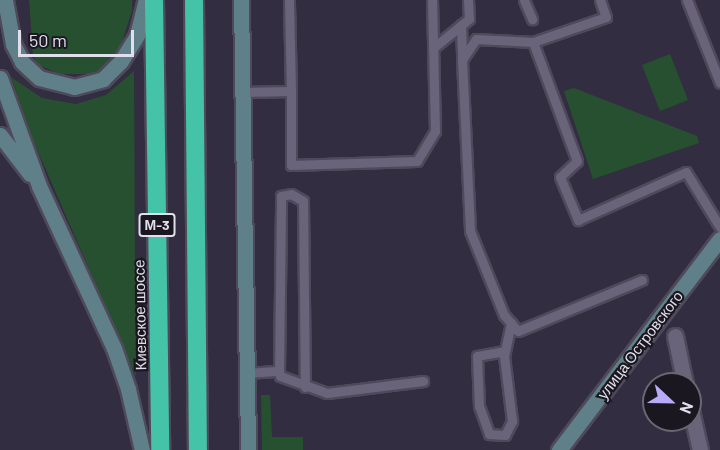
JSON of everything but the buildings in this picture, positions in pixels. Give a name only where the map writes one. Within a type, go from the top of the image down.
[{"type":"highway","name":"Киевское шоссе","points":[[154,0],[160,450]]},
{"type":"highway","name":"М-3","points":[[194,0],[198,450]]},
{"type":"main road","points":[[3,0],[13,44],[22,62],[39,78],[74,87],[103,78],[121,61],[137,35],[146,0]]},
{"type":"main road","points":[[0,12],[3,0]]},
{"type":"main road","points":[[241,0],[248,450]]},
{"type":"main road","points":[[0,78],[39,186],[114,348],[128,389],[142,450]]},
{"type":"main road","points":[[0,135],[39,186]]},
{"type":"main road","name":"улица Островского","points":[[559,450],[720,239]]},
{"type":"street","points":[[675,336],[682,372]]},
{"type":"street","points":[[695,432],[699,450]]},
{"type":"lane","points":[[289,0],[291,165],[417,161],[435,132],[432,0]]},
{"type":"lane","points":[[433,48],[469,19],[468,0]]},
{"type":"lane","points":[[524,0],[532,20]]},
{"type":"lane","points":[[462,60],[476,39],[533,42],[606,17],[600,0]]},
{"type":"lane","points":[[687,0],[720,83]]},
{"type":"lane","points":[[461,25],[470,231],[504,315],[518,332],[642,280]]},
{"type":"lane","points":[[533,42],[577,161],[560,177],[578,220],[686,172],[720,227]]},
{"type":"lane","points":[[243,93],[291,91]]},
{"type":"lane","points":[[305,387],[303,201],[291,194],[281,196],[280,376],[305,387],[327,393],[423,381]]},
{"type":"lane","points":[[505,351],[477,356],[479,406],[489,434],[505,435],[512,421],[505,351],[511,323]]},
{"type":"lane","points":[[247,374],[279,371]]},
{"type":"green space","points":[[29,0],[132,0],[132,11],[120,48],[109,65],[91,74],[59,74],[37,64],[33,55]]},
{"type":"green space","points":[[670,54],[688,100],[660,111],[642,65]]},
{"type":"green space","points":[[134,71],[136,377],[33,140],[11,77],[42,98],[76,104],[106,95]]},
{"type":"green space","points":[[574,88],[697,136],[699,143],[593,179],[564,91]]},
{"type":"green space","points":[[261,395],[270,395],[272,437],[303,437],[303,450],[262,450]]}]
